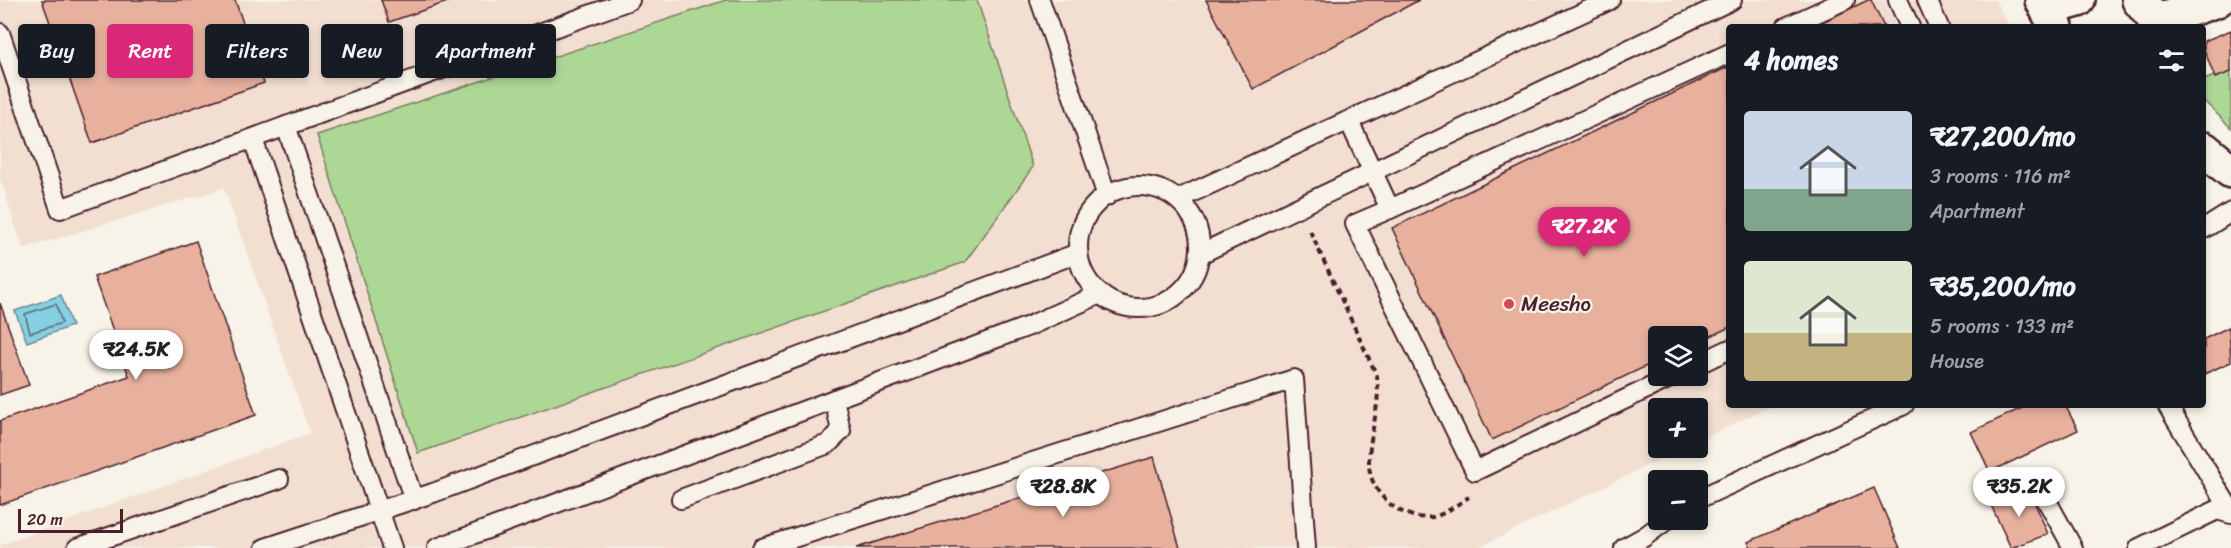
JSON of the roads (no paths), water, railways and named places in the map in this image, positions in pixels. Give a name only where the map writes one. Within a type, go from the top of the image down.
[{"type":"street","points":[[2048,12],[2078,0]]},
{"type":"street","points":[[2139,0],[2156,21],[2217,0]]},
{"type":"street","points":[[2206,151],[2231,171]]},
{"type":"lane","points":[[0,33],[60,210],[630,0]]},
{"type":"lane","points":[[1040,0],[1107,196]]},
{"type":"lane","points":[[1178,199],[1610,0]]},
{"type":"lane","points":[[1200,254],[1732,0]]},
{"type":"lane","points":[[1793,24],[1845,0]]},
{"type":"lane","points":[[1898,0],[1909,24]]},
{"type":"lane","points":[[1927,0],[1938,24]]},
{"type":"lane","points":[[1653,386],[1475,471],[1355,224],[1726,55]]},
{"type":"lane","points":[[1349,121],[1371,174],[1390,209]]},
{"type":"lane","points":[[286,126],[414,500]]},
{"type":"lane","points":[[253,139],[392,548]]},
{"type":"lane","points":[[1138,186],[1159,189],[1178,199],[1191,215],[1195,224],[1200,254],[1195,272],[1184,288],[1162,303],[1134,308],[1116,304],[1100,294],[1088,280],[1078,253],[1083,224],[1089,211],[1107,196],[1118,189],[1138,186]]},
{"type":"lane","points":[[2206,228],[2231,212]]},
{"type":"lane","points":[[266,548],[379,513],[1078,253]]},
{"type":"lane","points":[[437,548],[1029,326],[1100,294]]},
{"type":"lane","points":[[1708,359],[1726,351]]},
{"type":"lane","points":[[762,548],[1294,379],[1306,548]]},
{"type":"lane","points":[[681,499],[828,444],[841,430],[834,399]]},
{"type":"lane","points":[[1708,494],[1897,408]]},
{"type":"lane","points":[[2169,408],[2231,512]]},
{"type":"lane","points":[[77,548],[279,479]]},
{"type":"lane","points":[[2037,483],[2069,547]]},
{"type":"lane","points":[[2139,548],[2217,510],[2231,512]]},
{"type":"lane","points":[[1624,548],[1653,530]]},
{"type":"water","points":[[61,295],[72,326],[27,342],[15,311]]},
{"type":"place","name":"Meesho","points":[[1509,304]]}]
